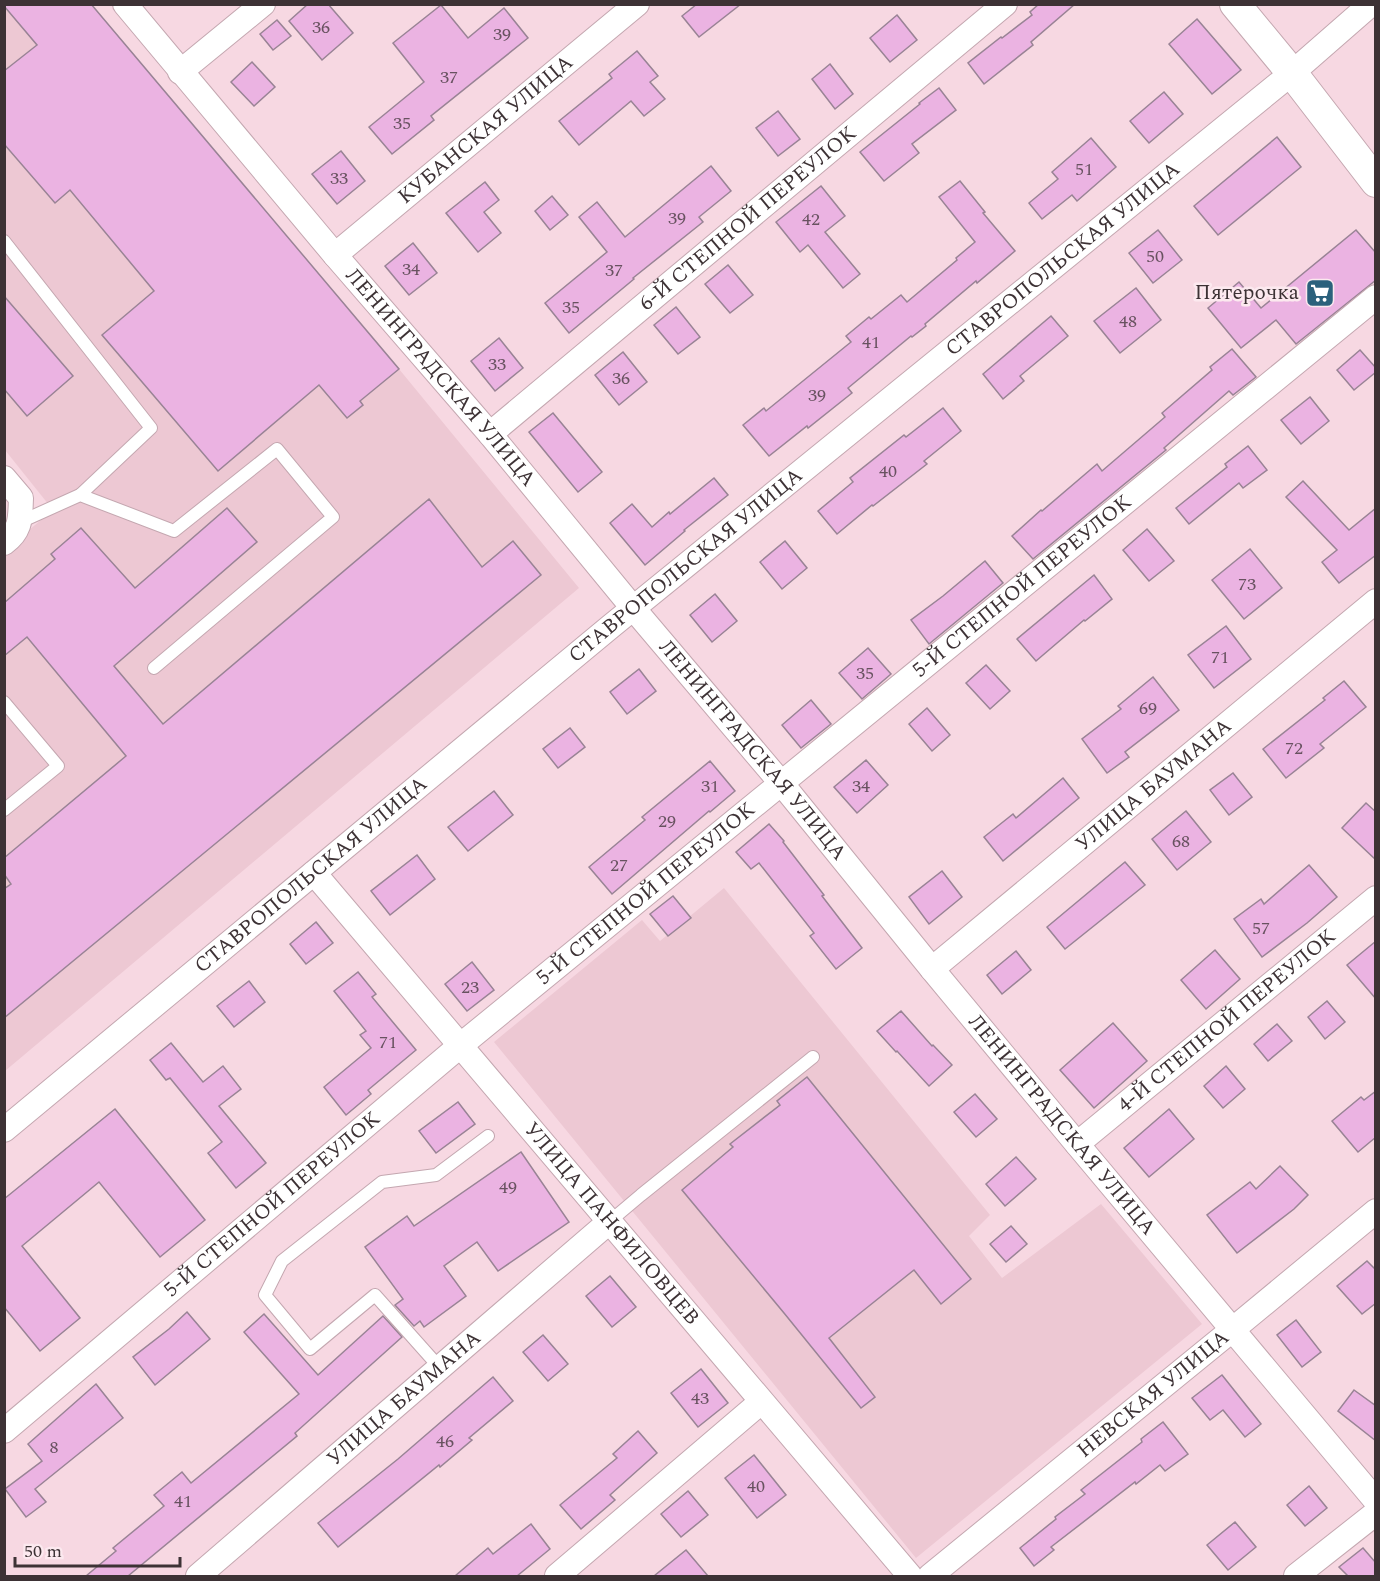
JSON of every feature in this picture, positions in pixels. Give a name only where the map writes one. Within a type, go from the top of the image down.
[{"type":"street","name":"ЛЕНИНГРАДСКАЯ УЛИЦА","points":[[125,4],[335,255],[490,434],[782,784],[1077,1144],[1376,1501]]},
{"type":"street","points":[[180,72],[263,4]]},
{"type":"street","name":"КУБАНСКАЯ УЛИЦА","points":[[335,255],[636,4]]},
{"type":"street","name":"6-Й СТЕПНОЙ ПЕРЕУЛОК","points":[[490,434],[1005,4]]},
{"type":"street","points":[[1235,4],[1292,73],[1376,182]]},
{"type":"street","name":"СТАВРОПОЛЬСКАЯ УЛИЦА","points":[[4,1130],[633,608],[1292,73],[1371,4]]},
{"type":"street","name":"5-Й СТЕПНОЙ ПЕРЕУЛОК","points":[[4,1431],[461,1046],[1376,297]]},
{"type":"street","points":[[4,478],[21,498],[20,522],[13,537],[4,543]]},
{"type":"street","name":"УЛИЦА БАУМАНА","points":[[932,969],[1376,601]]},
{"type":"street","name":"УЛИЦА ПАНФИЛОВЦЕВ","points":[[314,873],[910,1576]]},
{"type":"street","name":"4-Й СТЕПНОЙ ПЕРЕУЛОК","points":[[1077,1144],[1376,898]]},
{"type":"street","name":"НЕВСКАЯ УЛИЦА","points":[[930,1576],[1233,1330],[1376,1210]]},
{"type":"street","name":"УЛИЦА БАУМАНА","points":[[198,1576],[609,1222]]},
{"type":"street","points":[[557,1576],[761,1402]]},
{"type":"street","points":[[1296,1576],[1376,1513]]},
{"type":"lane","points":[[4,241],[151,428],[80,495],[20,522]]},
{"type":"lane","points":[[80,495],[174,531],[277,449],[333,517],[154,668]]},
{"type":"lane","points":[[4,702],[58,766],[4,810]]},
{"type":"lane","points":[[609,1222],[813,1057]]},
{"type":"lane","points":[[440,1368],[375,1295],[310,1349],[265,1295],[282,1261],[382,1182],[436,1175],[488,1136]]},
{"type":"shaded area","points":[[5,5],[399,369],[579,588],[5,1071],[5,550],[53,510],[5,450]]},
{"type":"shaded area","points":[[724,888],[990,1215],[969,1236],[1002,1278],[1101,1204],[1202,1324],[916,1558],[494,1042],[642,920],[660,941]]},
{"type":"building","points":[[4,4],[91,4],[399,369],[360,401],[363,405],[347,418],[319,385],[218,471],[102,335],[154,291],[70,190],[55,203],[4,144],[4,71],[37,45]]},
{"type":"building","points":[[308,4],[328,4],[353,33],[322,60],[289,21]]},
{"type":"building","points":[[697,4],[741,4],[699,37],[682,16]]},
{"type":"building","points":[[1039,4],[1075,4],[1031,42],[1033,45],[984,84],[968,63],[1032,15],[1030,12]]},
{"type":"building","points":[[441,5],[468,38],[504,8],[528,38],[431,116],[434,120],[392,154],[369,127],[424,82],[393,43]]},
{"type":"building","points":[[897,15],[917,40],[890,62],[870,38]]},
{"type":"building","points":[[1197,19],[1241,70],[1212,94],[1169,44]]},
{"type":"building","points":[[277,20],[291,36],[273,50],[260,34]]},
{"type":"building","points":[[637,51],[658,76],[650,82],[665,99],[644,116],[631,101],[579,145],[559,121],[612,78],[609,74]]},
{"type":"building","points":[[252,62],[275,87],[254,106],[231,82]]},
{"type":"building","points":[[830,64],[853,94],[835,109],[812,79]]},
{"type":"building","points":[[939,88],[956,110],[912,144],[919,153],[884,181],[860,152]]},
{"type":"building","points":[[1164,92],[1183,114],[1149,143],[1130,121]]},
{"type":"building","points":[[778,111],[800,139],[778,156],[756,128]]},
{"type":"building","points":[[1277,137],[1301,167],[1218,235],[1194,206]]},
{"type":"building","points":[[1091,138],[1116,167],[1077,201],[1072,195],[1042,219],[1029,203],[1058,179],[1052,172]]},
{"type":"building","points":[[341,151],[365,181],[337,204],[312,174]]},
{"type":"building","points":[[711,166],[731,191],[699,217],[703,222],[569,333],[545,303],[607,252],[579,217],[597,202],[625,237]]},
{"type":"building","points":[[960,181],[1015,251],[848,388],[852,393],[769,456],[743,425],[764,408],[766,411],[851,342],[846,336],[869,317],[871,319],[901,295],[907,302],[975,242],[939,197]]},
{"type":"building","points":[[485,182],[499,200],[484,212],[501,233],[478,252],[446,213]]},
{"type":"building","points":[[821,186],[845,216],[825,232],[860,274],[843,288],[808,245],[800,252],[776,222]]},
{"type":"building","points":[[552,196],[568,215],[550,230],[535,211]]},
{"type":"building","points":[[1158,230],[1182,260],[1153,283],[1129,253]]},
{"type":"building","name":"Пятерочка","points":[[1356,230],[1376,253],[1376,280],[1296,344],[1276,320],[1241,348],[1208,308],[1239,282],[1261,308]]},
{"type":"building","points":[[413,243],[437,273],[409,295],[385,266]]},
{"type":"building","points":[[728,265],[753,295],[730,313],[705,284]]},
{"type":"building","points":[[1136,288],[1161,320],[1120,353],[1094,321]]},
{"type":"building","points":[[4,296],[73,376],[27,416],[4,389]]},
{"type":"building","points":[[676,307],[700,337],[678,354],[654,325]]},
{"type":"building","points":[[1051,316],[1068,336],[1020,376],[1024,381],[1003,399],[983,374]]},
{"type":"building","points":[[499,338],[523,368],[495,391],[471,361]]},
{"type":"building","points":[[1232,349],[1256,377],[1233,395],[1229,391],[1164,448],[1166,450],[1033,559],[1012,536],[1097,464],[1102,471],[1165,417],[1162,413],[1212,370],[1210,367]]},
{"type":"building","points":[[1360,350],[1376,368],[1376,372],[1354,390],[1337,370]]},
{"type":"building","points":[[623,352],[647,382],[619,405],[595,375]]},
{"type":"building","points":[[1310,397],[1329,421],[1301,444],[1281,420]]},
{"type":"building","points":[[943,408],[961,431],[924,461],[927,464],[837,534],[818,511],[853,482],[850,478],[904,435],[906,437]]},
{"type":"building","points":[[553,413],[602,472],[578,492],[529,432]]},
{"type":"building","points":[[1248,446],[1267,470],[1243,488],[1239,483],[1189,524],[1176,508],[1227,467],[1225,464]]},
{"type":"building","points":[[714,478],[728,495],[645,565],[610,523],[632,504],[652,527]]},
{"type":"building","points":[[1303,481],[1349,530],[1376,508],[1376,555],[1339,583],[1322,562],[1337,550],[1286,497]]},
{"type":"building","points":[[429,499],[482,567],[513,541],[541,575],[4,1018],[4,889],[11,884],[4,874],[4,858],[126,756],[27,637],[4,656],[4,603],[55,559],[51,554],[81,528],[135,588],[227,508],[257,542],[114,666],[163,724]]},
{"type":"building","points":[[1147,529],[1174,561],[1149,581],[1123,550]]},
{"type":"building","points":[[785,541],[807,568],[782,589],[760,562]]},
{"type":"building","points":[[1250,549],[1282,588],[1244,619],[1212,580]]},
{"type":"building","points":[[985,561],[1003,583],[929,644],[911,620]]},
{"type":"building","points":[[1094,575],[1112,599],[1036,661],[1017,639]]},
{"type":"building","points":[[715,594],[737,621],[712,642],[690,615]]},
{"type":"building","points":[[1226,626],[1251,659],[1214,688],[1188,655]]},
{"type":"building","points":[[868,648],[891,674],[862,699],[839,673]]},
{"type":"building","points":[[986,665],[1010,691],[990,709],[966,683]]},
{"type":"building","points":[[639,669],[656,691],[627,714],[610,692]]},
{"type":"building","points":[[1153,677],[1179,710],[1125,752],[1129,757],[1107,773],[1082,739],[1121,709],[1118,706]]},
{"type":"building","points":[[1344,681],[1366,707],[1320,744],[1324,748],[1286,778],[1263,749],[1325,700],[1323,698]]},
{"type":"building","points":[[811,700],[831,724],[801,748],[782,725]]},
{"type":"building","points":[[927,708],[950,735],[932,751],[909,724]]},
{"type":"building","points":[[570,728],[585,747],[558,768],[543,749]]},
{"type":"building","points":[[866,760],[888,785],[857,813],[834,787]]},
{"type":"building","points":[[710,761],[735,791],[612,894],[589,867],[645,820],[642,817]]},
{"type":"building","points":[[1233,773],[1252,797],[1229,815],[1210,790]]},
{"type":"building","points":[[1063,778],[1079,798],[1003,861],[984,837],[1013,814],[1016,818]]},
{"type":"building","points":[[494,791],[513,815],[468,851],[448,827]]},
{"type":"building","points":[[1366,803],[1376,812],[1376,860],[1342,828]]},
{"type":"building","points":[[1186,811],[1211,842],[1177,870],[1152,839]]},
{"type":"building","points":[[769,824],[784,841],[862,948],[836,969],[810,936],[814,933],[759,863],[751,869],[736,852]]},
{"type":"building","points":[[417,855],[435,879],[390,915],[371,891]]},
{"type":"building","points":[[1125,862],[1145,885],[1065,949],[1047,927]]},
{"type":"building","points":[[1309,865],[1337,897],[1262,957],[1234,919],[1261,899],[1264,904]]},
{"type":"building","points":[[942,871],[962,897],[929,924],[909,897]]},
{"type":"building","points":[[673,896],[691,918],[668,936],[650,914]]},
{"type":"building","points":[[316,922],[333,943],[306,964],[290,944]]},
{"type":"building","points":[[1376,941],[1376,999],[1347,965]]},
{"type":"building","points":[[1215,950],[1240,979],[1206,1009],[1181,980]]},
{"type":"building","points":[[1016,951],[1031,970],[1002,994],[987,975]]},
{"type":"building","points":[[472,962],[494,990],[467,1011],[445,984]]},
{"type":"building","points":[[358,972],[376,994],[372,997],[416,1050],[368,1090],[371,1094],[346,1115],[324,1087],[371,1048],[360,1035],[366,1031],[334,991]]},
{"type":"building","points":[[249,981],[265,1002],[234,1027],[217,1006]]},
{"type":"building","points":[[1327,1001],[1345,1022],[1325,1039],[1308,1017]]},
{"type":"building","points":[[901,1011],[952,1065],[929,1086],[877,1031]]},
{"type":"building","points":[[1113,1023],[1147,1061],[1094,1108],[1060,1070]]},
{"type":"building","points":[[1277,1024],[1292,1041],[1268,1061],[1254,1044]]},
{"type":"building","points":[[171,1043],[203,1082],[223,1066],[241,1089],[219,1106],[266,1163],[236,1188],[208,1153],[222,1142],[170,1078],[166,1080],[150,1060]]},
{"type":"building","points":[[1226,1066],[1245,1089],[1223,1108],[1204,1086]]},
{"type":"building","points":[[807,1077],[971,1279],[941,1304],[914,1270],[829,1338],[875,1397],[861,1408],[682,1190],[733,1147],[730,1144],[780,1105],[777,1101]]},
{"type":"building","points":[[1376,1091],[1376,1137],[1358,1152],[1332,1121],[1361,1097],[1364,1100]]},
{"type":"building","points":[[975,1094],[997,1119],[976,1137],[954,1112]]},
{"type":"building","points":[[458,1102],[475,1124],[436,1153],[419,1131]]},
{"type":"building","points":[[115,1109],[205,1220],[160,1257],[99,1182],[22,1246],[80,1318],[40,1351],[4,1307],[4,1199]]},
{"type":"building","points":[[1169,1109],[1194,1139],[1149,1177],[1124,1148]]},
{"type":"building","points":[[521,1152],[569,1222],[498,1271],[477,1242],[444,1266],[466,1296],[424,1327],[420,1321],[414,1326],[395,1305],[403,1299],[365,1247],[407,1216],[414,1226]]},
{"type":"building","points":[[1016,1157],[1036,1179],[1005,1206],[986,1184]]},
{"type":"building","points":[[1280,1166],[1308,1195],[1294,1209],[1237,1253],[1207,1215],[1250,1182],[1256,1189]]},
{"type":"building","points":[[1011,1226],[1027,1244],[1006,1262],[990,1244]]},
{"type":"building","points":[[1367,1261],[1376,1270],[1376,1303],[1362,1314],[1337,1286]]},
{"type":"building","points":[[610,1276],[636,1307],[612,1327],[586,1296]]},
{"type":"building","points":[[187,1312],[210,1339],[155,1385],[133,1357]]},
{"type":"building","points":[[264,1314],[318,1375],[383,1316],[402,1337],[295,1433],[297,1436],[128,1576],[86,1576],[116,1551],[113,1548],[164,1506],[154,1495],[182,1472],[191,1483],[299,1394],[244,1332]]},
{"type":"building","points":[[1296,1320],[1321,1352],[1302,1367],[1277,1335]]},
{"type":"building","points":[[543,1335],[568,1364],[548,1381],[523,1352]]},
{"type":"building","points":[[701,1369],[728,1403],[698,1427],[671,1393]]},
{"type":"building","points":[[1222,1375],[1261,1424],[1245,1437],[1223,1410],[1210,1420],[1192,1398]]},
{"type":"building","points":[[493,1377],[513,1401],[469,1438],[472,1440],[440,1467],[439,1465],[338,1547],[318,1523],[398,1459]]},
{"type":"building","points":[[96,1384],[123,1418],[35,1489],[46,1502],[26,1517],[5,1489],[42,1461],[28,1444]]},
{"type":"building","points":[[1354,1390],[1376,1406],[1376,1441],[1338,1411]]},
{"type":"building","points":[[1163,1422],[1188,1454],[1165,1471],[1160,1465],[1136,1484],[1135,1482],[1051,1547],[1054,1550],[1034,1566],[1020,1548],[1085,1494],[1081,1490],[1142,1442],[1141,1439]]},
{"type":"building","points":[[638,1431],[657,1453],[610,1495],[615,1500],[581,1529],[560,1505],[617,1458],[613,1454]]},
{"type":"building","points":[[754,1455],[786,1495],[757,1518],[725,1478]]},
{"type":"building","points":[[1309,1486],[1327,1508],[1305,1526],[1287,1505]]},
{"type":"building","points":[[688,1491],[708,1515],[681,1537],[661,1514]]},
{"type":"building","points":[[1235,1522],[1256,1547],[1228,1570],[1207,1545]]},
{"type":"building","points":[[531,1524],[550,1549],[517,1576],[455,1576],[488,1548],[493,1554]]},
{"type":"building","points":[[1363,1548],[1376,1563],[1376,1576],[1348,1576],[1339,1567]]},
{"type":"building","points":[[686,1550],[708,1576],[654,1576]]},
{"type":"place","name":"Пятерочка","points":[[1320,293]]}]
